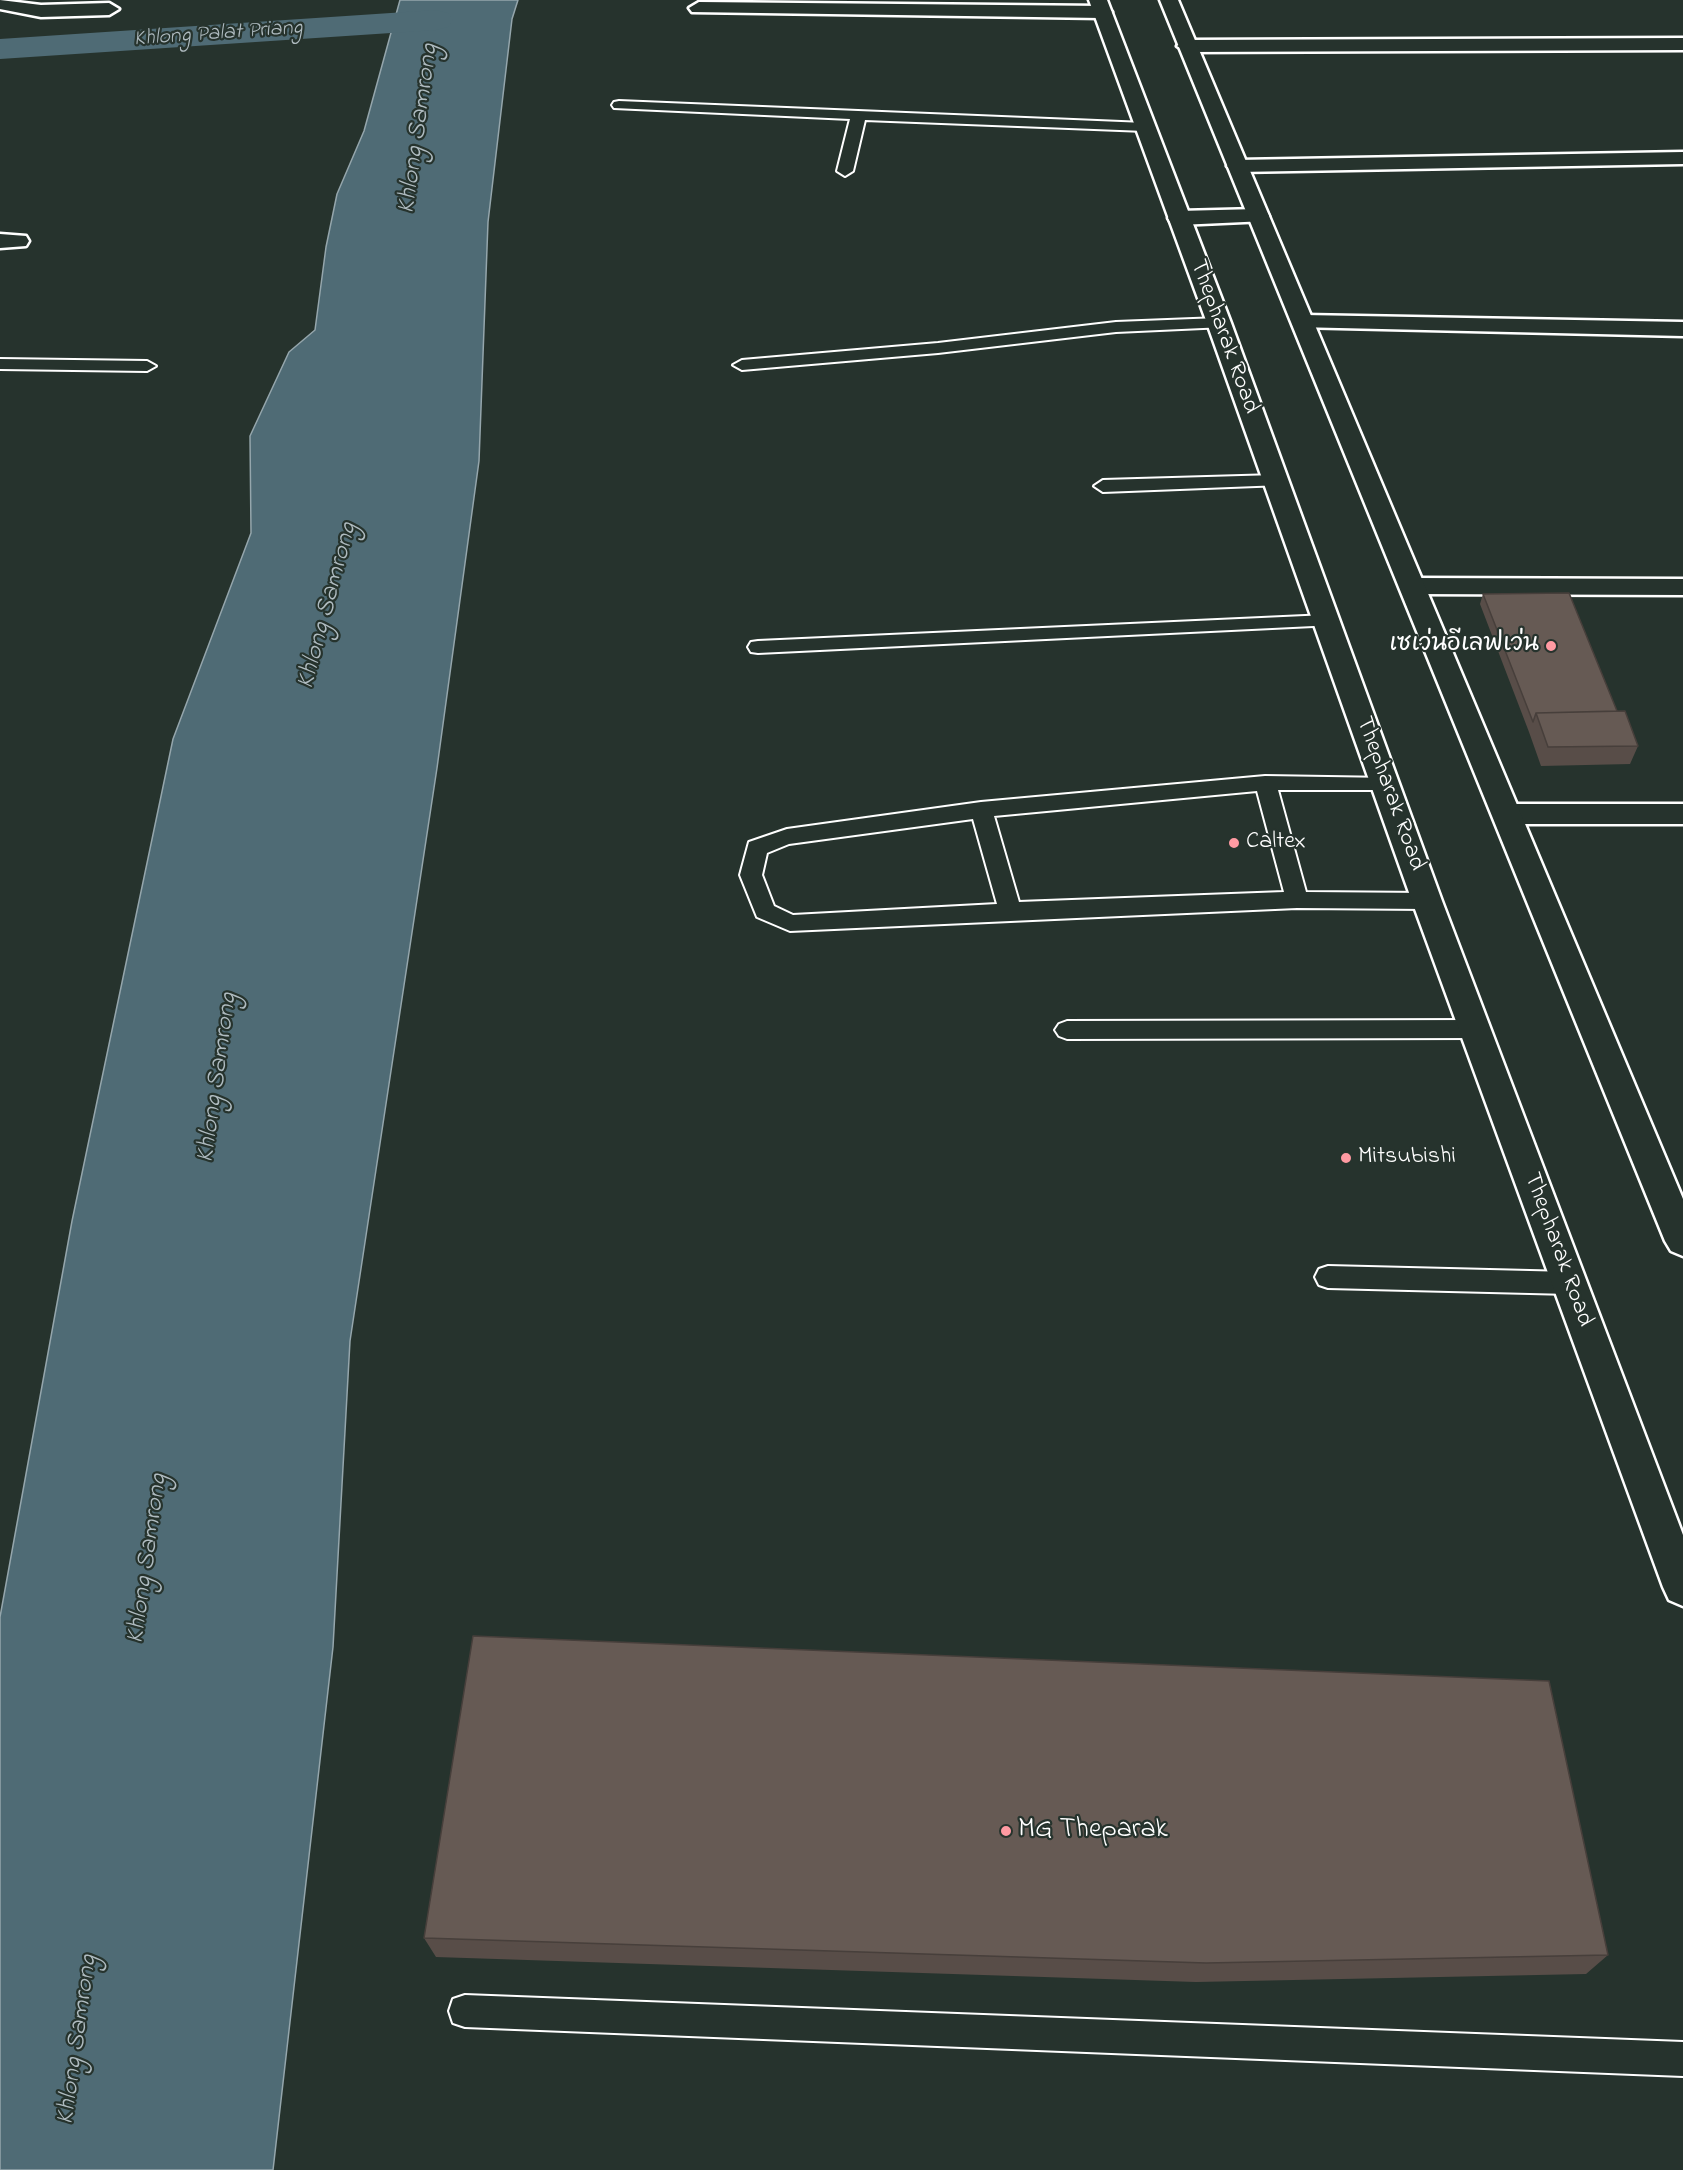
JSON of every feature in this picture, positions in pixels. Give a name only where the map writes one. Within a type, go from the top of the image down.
[{"type":"main road","points":[[1168,0],[1414,586],[1683,1241]]},
{"type":"main road","points":[[0,3],[41,11],[109,9]]},
{"type":"main road","points":[[699,8],[1100,6]]},
{"type":"main road","name":"Thepharak Road","points":[[1100,6],[1219,323],[1427,901],[1683,1587]]},
{"type":"main road","points":[[1187,46],[1683,44]]},
{"type":"main road","points":[[1238,166],[1683,158]]},
{"type":"main road","points":[[1179,218],[1258,216]]},
{"type":"main road","points":[[1304,322],[1683,329]]},
{"type":"main road","points":[[1414,586],[1683,587]]},
{"type":"main road","points":[[1508,814],[1683,814]]},
{"type":"lane","points":[[619,105],[1145,127]]},
{"type":"lane","points":[[845,171],[858,116]]},
{"type":"lane","points":[[742,365],[938,348],[1116,327],[1219,323]]},
{"type":"lane","points":[[0,364],[147,366]]},
{"type":"lane","points":[[1103,486],[1276,481]]},
{"type":"lane","points":[[758,647],[1327,621]]},
{"type":"lane","points":[[1265,783],[1297,900]]},
{"type":"lane","points":[[1384,783],[1265,783],[981,810],[787,837],[758,848],[752,875],[765,911],[790,923],[1010,911],[1297,900],[1427,901]]},
{"type":"lane","points":[[981,810],[1010,911]]},
{"type":"lane","points":[[1067,1030],[1475,1029]]},
{"type":"lane","points":[[1328,1277],[1570,1283]]},
{"type":"lane","points":[[465,2011],[1683,2060]]},
{"type":"water","name":"Khlong Samrong","points":[[400,0],[518,0],[512,19],[488,222],[479,461],[437,768],[350,1341],[333,1647],[273,2170],[0,2170],[0,1617],[72,1221],[173,739],[251,533],[250,436],[289,352],[315,330],[326,247],[337,194],[364,131]]},
{"type":"building","points":[[1569,593],[1617,711],[1536,713],[1533,722],[1483,594]]},
{"type":"building","points":[[1625,711],[1638,746],[1548,747],[1536,713]]},
{"type":"building","name":"MG Theparak","points":[[473,1636],[1549,1681],[1608,1955],[1206,1963],[424,1938]]},
{"type":"waterway","name":"Khlong Palat Priang","points":[[0,49],[436,20]]},
{"type":"place","name":"เซเว่นอีเลฟเว่น","points":[[1551,646]]},
{"type":"place","name":"Caltex","points":[[1234,843]]},
{"type":"place","name":"Mitsubishi","points":[[1346,1158]]},
{"type":"place","name":"MG Theparak","points":[[1006,1831]]}]
